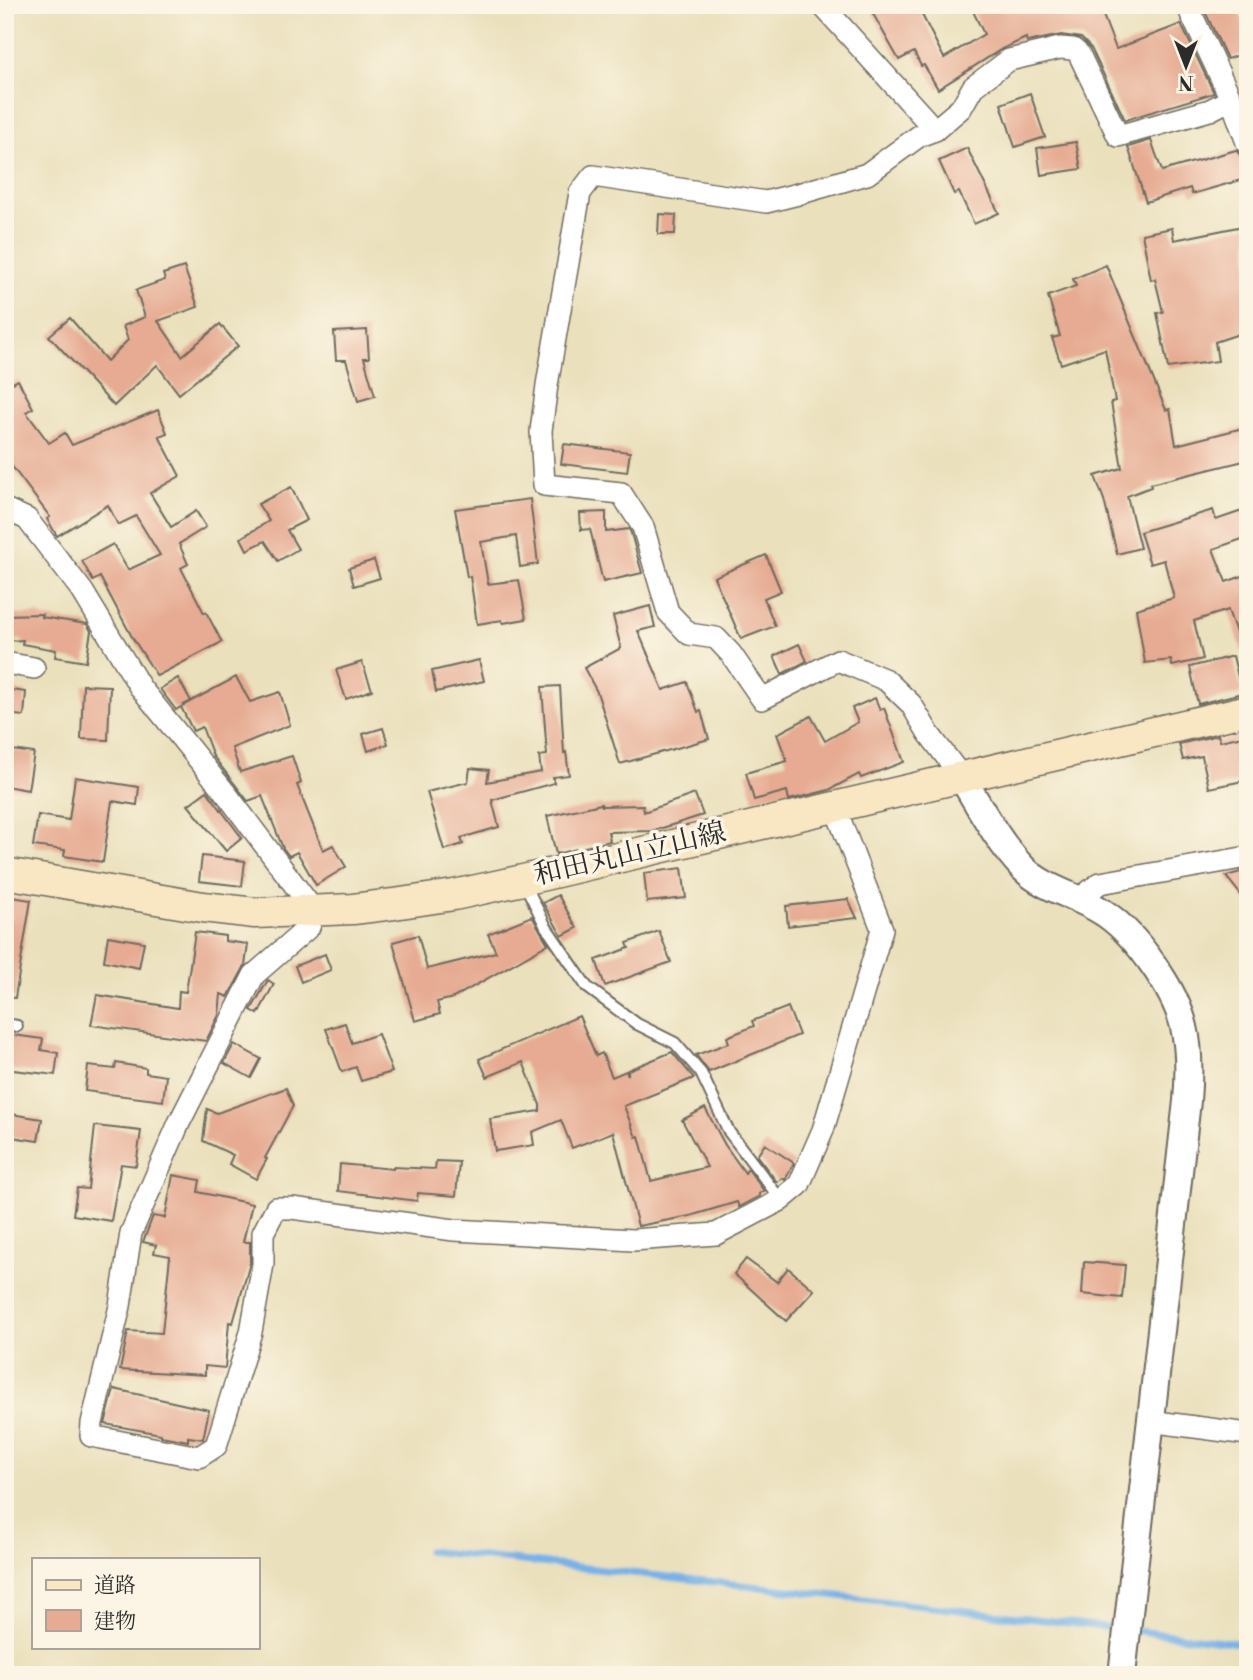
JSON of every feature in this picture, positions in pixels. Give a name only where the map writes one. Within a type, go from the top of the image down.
[{"type":"main road","name":"和田丸山立山線","points":[[5,873],[203,908],[255,913],[394,904],[454,895],[523,880],[1248,710]]},
{"type":"street","points":[[822,5],[935,130]]},
{"type":"street","points":[[1187,5],[1231,99],[1248,145]]},
{"type":"street","points":[[1122,1675],[1187,1101],[1189,1070],[1184,1026],[1167,987],[1142,949],[1107,915],[1079,899],[1041,883],[1024,868],[995,832],[961,776],[929,734],[911,704],[886,680],[838,660],[762,699],[731,654],[716,638],[689,634],[668,612],[643,527],[621,493],[544,485],[541,431],[580,193],[593,176],[766,202],[867,174],[919,136],[935,130],[961,108],[973,87],[1009,60],[1060,48],[1073,49],[1079,54],[1118,136],[1210,110],[1231,99]]},
{"type":"street","points":[[5,509],[27,519],[83,592],[140,687],[228,796],[314,911],[309,927],[254,975],[178,1123],[136,1221],[131,1233],[120,1306],[92,1423],[92,1436],[199,1457],[216,1446],[251,1332],[262,1264],[263,1233],[276,1208],[454,1230],[633,1240],[716,1234],[781,1200],[799,1185],[823,1130],[882,929],[835,807]]},
{"type":"street","points":[[5,663],[34,668]]},
{"type":"street","points":[[1079,899],[1100,883],[1248,858]]},
{"type":"street","points":[[1149,1421],[1248,1434]]},
{"type":"lane","points":[[523,880],[546,927],[587,987],[637,1024],[675,1043],[701,1073],[729,1132],[781,1200]]},
{"type":"building","points":[[868,5],[917,5],[944,58],[984,34],[970,5],[1099,5],[1116,49],[1181,24],[1214,93],[1125,120],[1091,48],[1081,38],[1061,35],[1027,42],[1026,38],[1002,49],[938,89],[914,52],[899,60]]},
{"type":"building","points":[[1202,5],[1237,5],[1248,36],[1248,52],[1227,59]]},
{"type":"building","points":[[1030,93],[1045,137],[1015,147],[1001,104]]},
{"type":"building","points":[[1151,140],[1162,171],[1236,150],[1241,156],[1248,178],[1192,194],[1190,188],[1146,202],[1128,147]]},
{"type":"building","points":[[1076,142],[1081,169],[1041,175],[1037,148]]},
{"type":"building","points":[[967,148],[999,213],[974,224],[959,192],[954,194],[939,161]]},
{"type":"building","points":[[659,214],[676,215],[675,234],[658,234]]},
{"type":"building","points":[[1248,225],[1248,331],[1215,342],[1218,361],[1168,368],[1157,313],[1163,312],[1155,279],[1151,280],[1142,234],[1172,228],[1174,240]]},
{"type":"building","points":[[1106,265],[1166,410],[1170,409],[1176,445],[1243,428],[1248,443],[1248,460],[1150,484],[1151,487],[1127,496],[1140,548],[1117,554],[1104,500],[1095,476],[1122,468],[1111,402],[1115,401],[1105,349],[1061,364],[1052,338],[1060,336],[1048,296],[1076,286],[1073,279]]},
{"type":"building","points":[[184,267],[198,307],[158,321],[182,356],[220,324],[238,346],[179,394],[157,365],[114,406],[49,336],[70,318],[107,361],[128,340],[123,326],[145,317],[136,290],[165,280],[163,274]]},
{"type":"building","points":[[367,330],[369,358],[364,358],[375,396],[358,401],[346,360],[336,360],[334,332]]},
{"type":"building","points":[[18,380],[33,408],[26,412],[49,443],[65,433],[72,445],[158,410],[167,433],[159,436],[180,476],[150,493],[171,527],[196,511],[206,527],[179,544],[188,564],[181,568],[222,642],[157,676],[132,637],[100,577],[93,581],[82,561],[113,544],[128,570],[160,555],[136,516],[118,525],[108,505],[57,536],[47,519],[50,517],[5,457],[5,384],[7,386]]},
{"type":"building","points":[[564,444],[630,452],[627,472],[561,464]]},
{"type":"building","points":[[291,487],[307,520],[287,530],[298,549],[278,561],[265,541],[247,550],[241,538],[269,521],[258,504]]},
{"type":"building","points":[[530,499],[538,564],[520,567],[516,536],[481,542],[488,584],[519,580],[526,619],[477,624],[470,576],[467,577],[455,509]]},
{"type":"building","points":[[1248,509],[1248,537],[1213,549],[1226,582],[1248,574],[1248,658],[1245,658],[1228,610],[1194,621],[1203,659],[1172,666],[1171,660],[1145,663],[1136,609],[1174,598],[1164,560],[1150,564],[1140,532],[1213,510],[1216,520]]},
{"type":"building","points":[[606,512],[606,532],[629,529],[642,573],[603,582],[590,529],[581,530],[580,513]]},
{"type":"building","points":[[766,555],[781,591],[764,598],[775,626],[741,639],[714,577]]},
{"type":"building","points":[[374,560],[380,578],[354,586],[349,568]]},
{"type":"building","points":[[650,606],[655,627],[638,631],[663,690],[687,682],[698,712],[701,711],[709,739],[620,764],[597,692],[584,668],[621,648],[613,616]]},
{"type":"building","points":[[42,614],[41,617],[87,624],[91,631],[86,662],[55,657],[56,650],[22,644],[23,640],[5,641],[5,615]]},
{"type":"building","points":[[799,644],[807,661],[782,674],[774,656]]},
{"type":"building","points":[[1233,656],[1242,693],[1198,704],[1190,667]]},
{"type":"building","points":[[479,660],[484,681],[436,692],[432,671]]},
{"type":"building","points":[[362,662],[372,690],[346,699],[336,670]]},
{"type":"building","points":[[236,677],[250,702],[280,692],[290,725],[232,748],[240,772],[292,756],[301,783],[297,785],[323,850],[333,845],[346,867],[316,885],[297,852],[289,856],[283,848],[262,796],[248,801],[213,756],[202,727],[193,731],[181,707],[176,710],[160,689],[178,678],[191,701],[182,706]]},
{"type":"building","points":[[83,685],[110,686],[108,740],[81,739]]},
{"type":"building","points":[[560,686],[564,753],[566,752],[569,775],[553,777],[554,783],[492,800],[499,827],[461,838],[463,844],[444,850],[427,792],[468,782],[470,768],[489,770],[487,782],[541,772],[539,756],[547,755],[542,687]]},
{"type":"building","points":[[5,689],[26,692],[24,716],[5,714]]},
{"type":"building","points":[[875,698],[880,710],[884,708],[904,762],[861,778],[859,774],[829,790],[789,800],[787,791],[754,800],[746,773],[787,761],[777,734],[811,716],[825,741],[858,722],[852,708]]},
{"type":"building","points":[[383,728],[388,744],[368,751],[363,734]]},
{"type":"building","points":[[1218,735],[1220,741],[1243,736],[1248,759],[1248,780],[1209,788],[1202,756],[1183,760],[1179,744]]},
{"type":"building","points":[[5,749],[34,753],[28,790],[5,786]]},
{"type":"building","points":[[75,777],[139,787],[137,805],[112,801],[103,862],[64,856],[65,850],[33,846],[38,815],[69,820]]},
{"type":"building","points":[[207,791],[242,838],[226,851],[188,805]]},
{"type":"building","points":[[695,794],[703,815],[653,831],[608,832],[610,841],[556,854],[547,816],[601,804],[643,805],[644,812]]},
{"type":"building","points":[[202,856],[245,861],[242,886],[199,881]]},
{"type":"building","points":[[682,868],[686,898],[647,902],[644,873]]},
{"type":"building","points":[[1248,870],[1248,904],[1226,876]]},
{"type":"building","points":[[558,895],[577,928],[562,936],[543,903]]},
{"type":"building","points":[[5,896],[31,900],[15,998],[5,997]]},
{"type":"building","points":[[848,899],[857,918],[788,926],[786,906]]},
{"type":"building","points":[[532,916],[548,944],[453,998],[437,1002],[440,1014],[415,1021],[393,942],[418,935],[427,969],[496,952],[488,934]]},
{"type":"building","points":[[659,931],[671,962],[605,986],[596,960],[629,948],[627,943]]},
{"type":"building","points":[[195,932],[225,936],[225,941],[248,944],[245,966],[228,997],[221,994],[219,1015],[206,1041],[91,1025],[97,995],[178,1008],[179,991],[186,992]]},
{"type":"building","points":[[108,936],[144,942],[139,968],[104,961]]},
{"type":"building","points":[[325,954],[331,970],[301,982],[295,966]]},
{"type":"building","points":[[268,980],[274,984],[258,1014],[251,1010]]},
{"type":"building","points":[[788,1007],[799,1035],[709,1072],[696,1055],[729,1043],[727,1037],[754,1026],[752,1021]]},
{"type":"building","points":[[579,1016],[596,1056],[602,1053],[612,1077],[626,1071],[628,1075],[628,1070],[672,1052],[694,1078],[624,1106],[636,1137],[639,1136],[651,1181],[707,1167],[682,1120],[705,1108],[725,1145],[745,1173],[748,1169],[764,1191],[760,1196],[739,1207],[737,1202],[690,1216],[638,1226],[613,1132],[572,1148],[561,1120],[532,1132],[534,1145],[495,1151],[490,1119],[540,1111],[540,1105],[523,1062],[487,1077],[479,1059]]},
{"type":"building","points":[[345,1023],[352,1043],[378,1034],[392,1072],[361,1081],[356,1067],[342,1072],[326,1029]]},
{"type":"building","points":[[5,1034],[43,1039],[41,1050],[58,1053],[55,1075],[5,1069]]},
{"type":"building","points":[[234,1044],[261,1059],[251,1078],[224,1063]]},
{"type":"building","points":[[116,1063],[146,1068],[146,1073],[166,1076],[163,1101],[85,1091],[88,1066],[115,1069]]},
{"type":"building","points":[[286,1088],[293,1106],[256,1179],[229,1164],[233,1155],[203,1141],[207,1109],[217,1113]]},
{"type":"building","points":[[5,1113],[42,1119],[38,1141],[5,1136]]},
{"type":"building","points":[[95,1126],[141,1131],[136,1166],[121,1164],[111,1221],[73,1215],[77,1188],[88,1189]]},
{"type":"building","points":[[765,1144],[794,1163],[785,1180],[783,1178],[777,1182],[757,1156]]},
{"type":"building","points":[[436,1161],[459,1162],[456,1196],[418,1193],[417,1201],[338,1191],[340,1164],[393,1169],[435,1169]]},
{"type":"building","points":[[173,1175],[200,1180],[198,1192],[252,1204],[243,1242],[250,1242],[250,1263],[233,1323],[229,1322],[225,1368],[205,1366],[205,1375],[120,1370],[128,1331],[162,1333],[170,1256],[154,1253],[156,1245],[143,1242],[153,1216],[165,1218]]},
{"type":"building","points":[[746,1259],[777,1282],[788,1268],[814,1290],[786,1321],[734,1274]]},
{"type":"building","points":[[1084,1262],[1125,1265],[1122,1298],[1082,1294]]},
{"type":"building","points":[[114,1389],[209,1410],[203,1439],[188,1437],[188,1441],[105,1424]]},
{"type":"waterway","points":[[428,1551],[1248,1644]]}]
